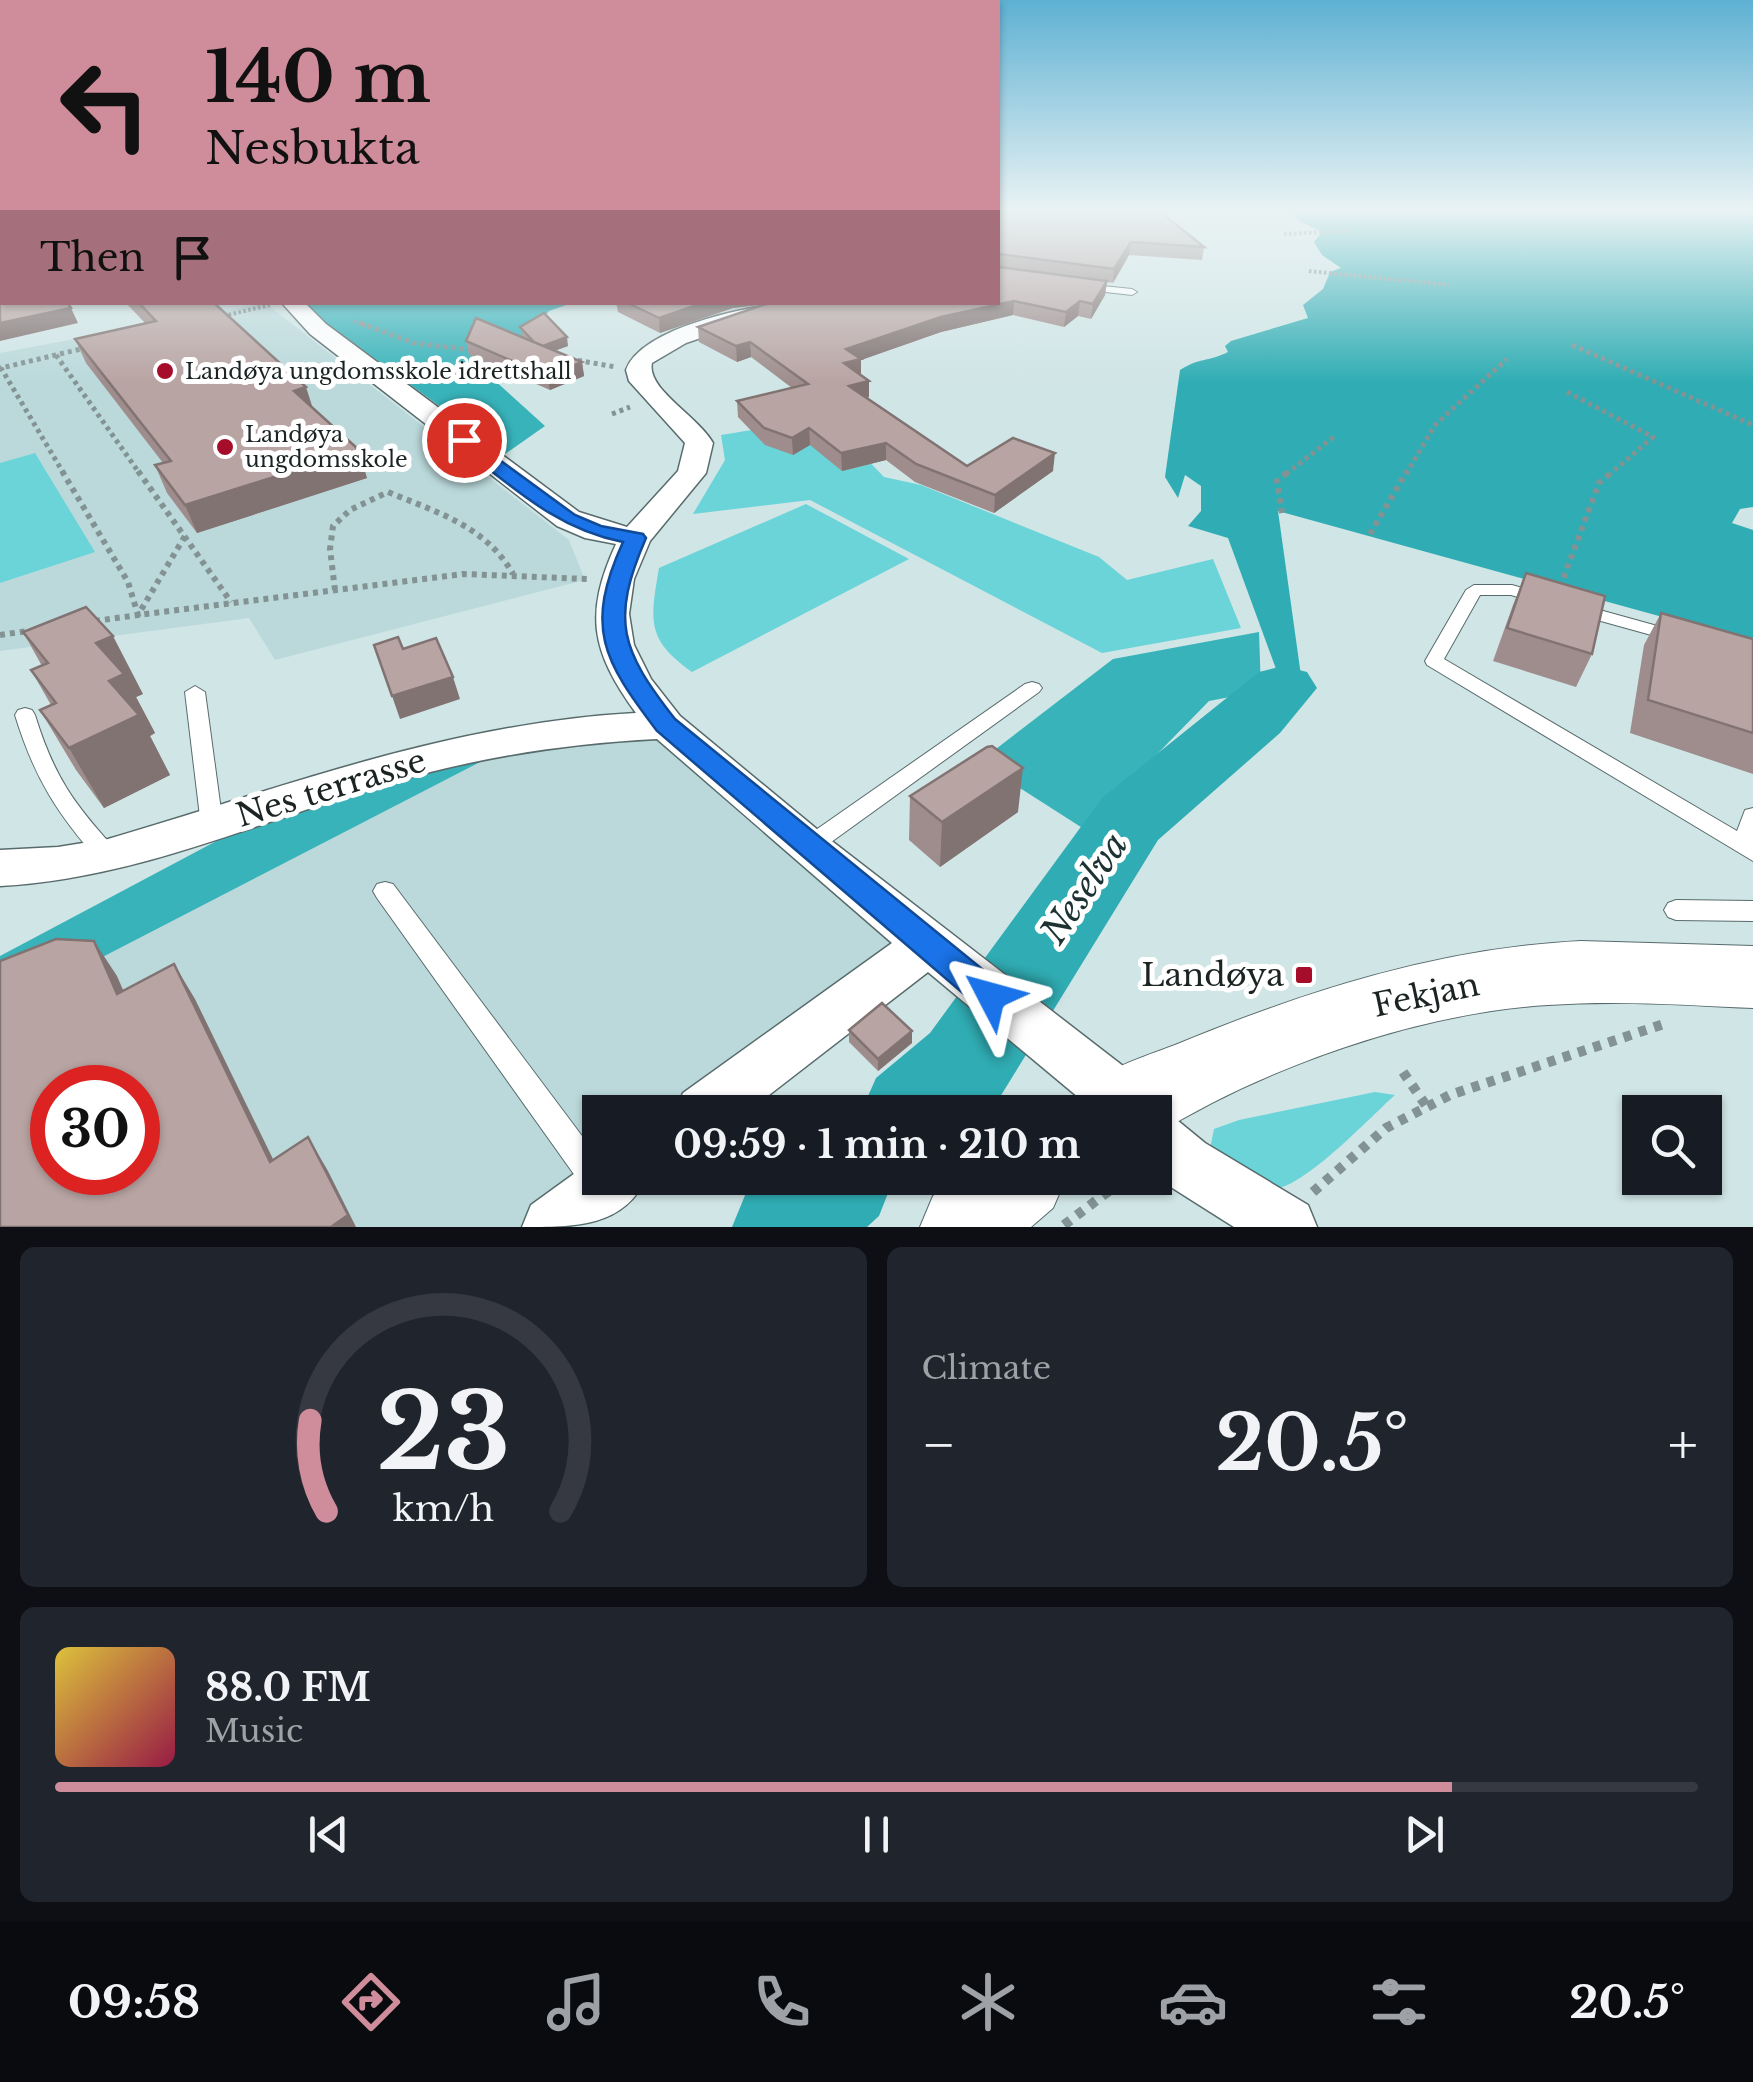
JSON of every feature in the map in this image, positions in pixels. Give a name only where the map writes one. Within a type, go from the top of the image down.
[{"type":"main road","name":"Fekjan","points":[[1163,1095],[1184,1078],[1356,1010],[1482,981],[1596,972],[1753,977]]},
{"type":"main road","points":[[964,1227],[1002,1195]]},
{"type":"street","points":[[786,305],[662,346],[648,354],[637,371],[642,384],[683,419],[699,443],[692,472],[636,538],[617,579],[612,614],[616,645],[634,683],[666,725],[808,847],[1111,1095]]},
{"type":"street","points":[[290,306],[568,519],[596,531],[636,538]]},
{"type":"street","name":"Nes terrasse","points":[[0,868],[58,865],[108,856],[416,760],[498,741],[565,730],[666,725]]},
{"type":"street","points":[[730,1095],[945,959]]},
{"type":"street","points":[[1172,1152],[1188,1168],[1274,1216]]},
{"type":"street","points":[[553,1227],[593,1195]]},
{"type":"lane","points":[[1068,285],[1132,292]]},
{"type":"lane","points":[[1697,642],[1512,590],[1474,590],[1434,661],[1748,848],[1753,816]]},
{"type":"lane","points":[[808,847],[1032,688]]},
{"type":"lane","points":[[196,692],[212,824]]},
{"type":"lane","points":[[25,715],[40,765],[57,800],[108,856]]},
{"type":"lane","points":[[385,892],[582,1147]]},
{"type":"lane","points":[[1676,910],[1753,911]]},
{"type":"path","points":[[1309,271],[1450,285]]},
{"type":"path","points":[[210,319],[290,306],[329,311],[414,342],[480,350]]},
{"type":"path","points":[[94,346],[1,368],[128,582],[138,615]]},
{"type":"path","points":[[1572,346],[1753,426]]},
{"type":"path","points":[[56,355],[231,602]]},
{"type":"path","points":[[558,358],[637,371]]},
{"type":"path","points":[[1370,534],[1435,425],[1507,359]]},
{"type":"path","points":[[1560,588],[1600,484],[1653,437],[1566,392]]},
{"type":"path","points":[[1282,513],[1277,480],[1335,436]]},
{"type":"path","points":[[335,590],[328,530],[334,519],[388,492],[488,538],[505,555],[513,574]]},
{"type":"path","points":[[138,615],[185,536]]},
{"type":"path","points":[[79,624],[462,574],[617,579]]},
{"type":"path","points":[[0,635],[40,630]]},
{"type":"path","points":[[1274,1216],[1308,1196],[1386,1128],[1450,1096],[1685,1020]]},
{"type":"path","points":[[1403,1072],[1427,1107]]},
{"type":"path","points":[[1062,1227],[1104,1195]]},
{"type":"shaded area","points":[[1753,267],[1753,507],[1740,509],[1732,523],[1753,530],[1753,642],[1278,511],[1303,690],[1283,688],[1228,538],[1188,526],[1201,511],[1201,486],[1185,475],[1178,498],[1165,477],[1180,370],[1228,352],[1225,346],[1231,341],[1308,318],[1303,305],[1323,289],[1330,272],[1341,268]]},
{"type":"shaded area","name":"Landøya ungdomsskole","points":[[268,305],[569,540],[585,580],[275,660],[249,618],[0,651],[0,353]]},
{"type":"shaded area","points":[[302,305],[566,305],[549,311],[493,379],[545,426],[505,454]]},
{"type":"shaded area","points":[[827,418],[884,477],[921,485],[1099,557],[1127,580],[1213,559],[1241,628],[1102,653],[810,500],[693,514],[725,460],[721,435]]},
{"type":"shaded area","points":[[35,453],[95,552],[0,583],[0,463]]},
{"type":"shaded area","points":[[806,504],[909,559],[692,672],[666,649],[655,628],[659,568]]},
{"type":"shaded area","points":[[1259,632],[1261,691],[1209,701],[1084,829],[979,762],[1113,659]]},
{"type":"shaded area","points":[[660,731],[910,940],[712,1095],[582,1095],[582,1195],[586,1195],[544,1227],[0,1227],[0,1010],[515,744]]},
{"type":"shaded area","points":[[515,744],[0,1010],[0,956],[256,820]]},
{"type":"shaded area","points":[[1375,1092],[1395,1095],[1316,1167],[1282,1187],[1269,1189],[1256,1183],[1210,1149],[1214,1129],[1239,1120]]},
{"type":"building","points":[[1000,267],[1107,281],[1093,304],[1080,301],[1066,312],[1014,301],[1000,304]]},
{"type":"building","points":[[0,305],[71,308],[0,323]]},
{"type":"building","points":[[141,305],[216,305],[306,387],[294,391],[359,450],[185,505],[155,465],[171,461],[75,339],[156,321]]},
{"type":"building","points":[[632,305],[697,305],[659,318]]},
{"type":"building","points":[[763,305],[996,305],[941,317],[846,349],[861,359],[844,363],[869,381],[849,386],[967,466],[1013,438],[1055,453],[995,495],[916,464],[886,443],[841,453],[809,428],[792,438],[764,428],[737,401],[808,384],[750,342],[736,346],[698,327]]},
{"type":"building","points":[[544,313],[567,337],[543,346],[520,327]]},
{"type":"building","points":[[476,318],[582,362],[547,376],[466,341]]},
{"type":"building","points":[[1526,573],[1605,596],[1592,654],[1507,628]]},
{"type":"building","points":[[86,607],[113,636],[96,643],[124,674],[109,681],[139,715],[69,748],[40,710],[56,703],[31,670],[48,663],[23,632]]},
{"type":"building","points":[[1661,613],[1753,639],[1753,733],[1648,700]]},
{"type":"building","points":[[398,637],[403,649],[436,638],[453,677],[392,696],[374,645]]},
{"type":"building","points":[[992,746],[1023,768],[942,822],[910,796],[987,747]]},
{"type":"building","points":[[56,939],[94,941],[117,994],[174,964],[270,1162],[308,1137],[348,1215],[331,1227],[0,1227],[0,961]]},
{"type":"building","points":[[882,1003],[912,1031],[878,1059],[849,1030]]},
{"type":"waterway","name":"Neselva","points":[[931,1095],[965,1065],[1130,819],[1255,716],[1283,688]]},
{"type":"waterway","name":"Neselva","points":[[787,1227],[822,1195]]},
{"type":"place","name":"Landøya ungdomsskole idrettshall","points":[[165,371]]},
{"type":"place","name":"Landøya ungdomsskole","points":[[225,447]]},
{"type":"place","name":"Landøya","points":[[1304,975]]},
{"type":"route","points":[[464,440],[568,519],[596,531],[636,538],[617,579],[612,614],[616,645],[634,683],[666,725],[991,996]]}]
